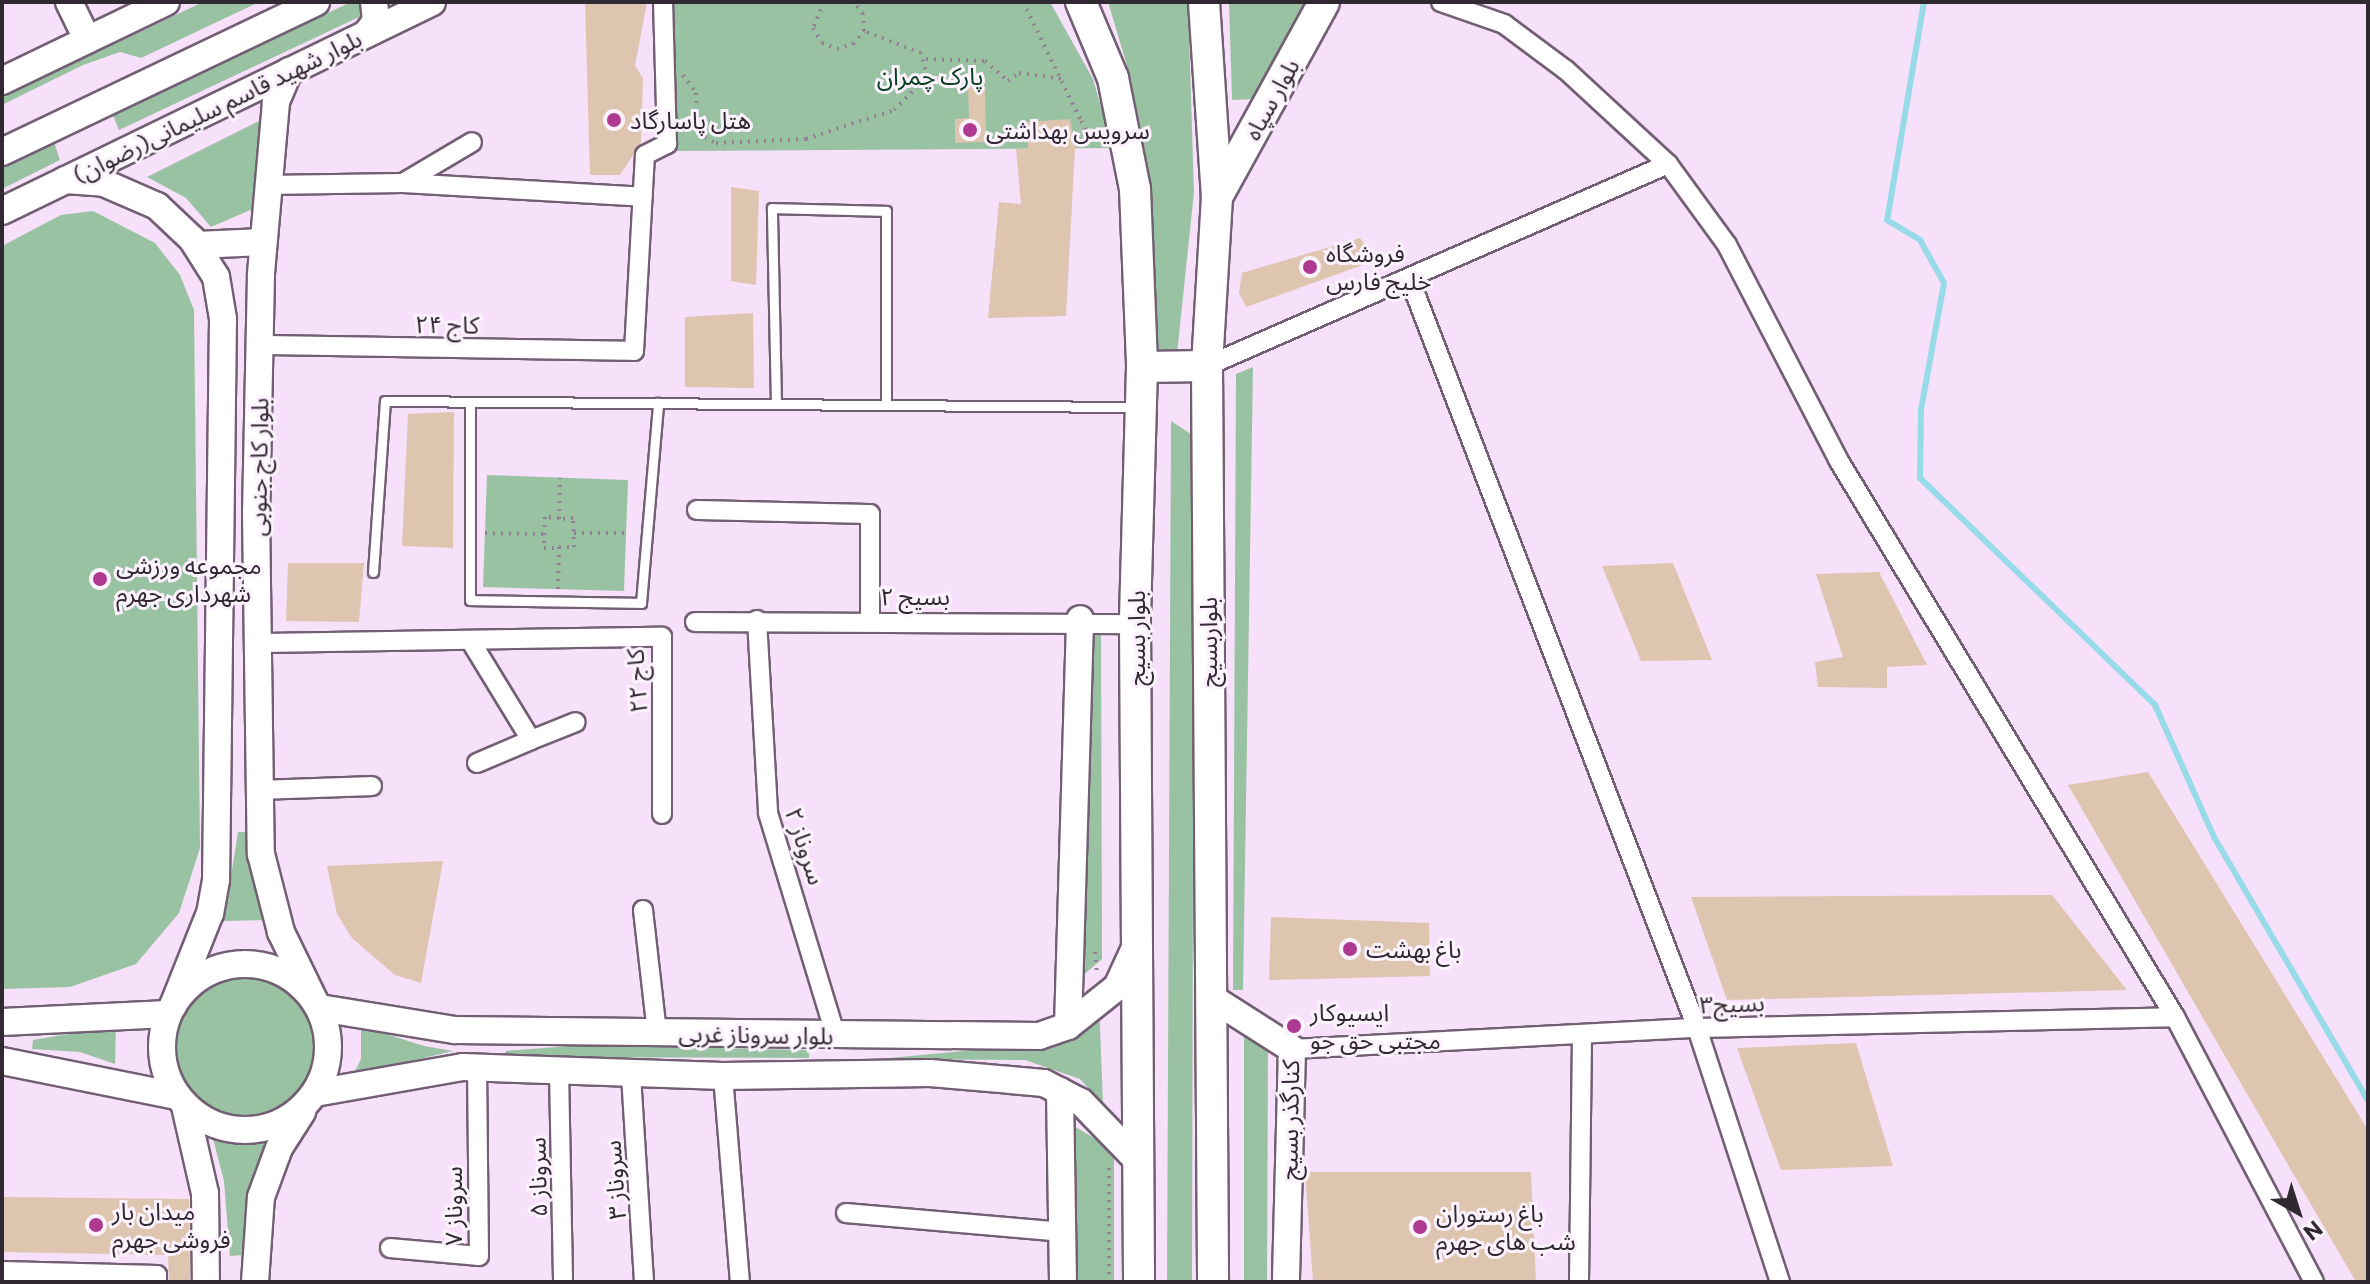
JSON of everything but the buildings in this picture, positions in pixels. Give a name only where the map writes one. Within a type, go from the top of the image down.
[{"type":"main road","points":[[69,2],[87,39]]},
{"type":"main road","points":[[2,81],[166,2]]},
{"type":"main road","name":"بلوار شهید قاسم سلیمانی(رضوان)","points":[[2,152],[316,2]]},
{"type":"main road","points":[[366,34],[376,21],[374,2]]},
{"type":"main road","name":"بلوار شهید قاسم سلیمانی(رضوان)","points":[[2,211],[432,2]]},
{"type":"main road","name":"بلوار بسیج","points":[[1081,2],[1113,78],[1135,189],[1142,367],[1135,624],[1139,1282]]},
{"type":"main road","name":"بلواربسیج","points":[[1204,2],[1217,197],[1207,366],[1208,851],[1215,1000],[1213,1282]]},
{"type":"main road","name":"بلوار سپاه","points":[[1217,197],[1324,2]]},
{"type":"main road","name":"بلوار کاج جنوبی","points":[[289,71],[276,102],[263,242],[258,643],[261,854],[281,932],[317,1004]]},
{"type":"main road","name":"بلوار کاج جنوبی","points":[[65,180],[104,183],[157,206],[196,245],[216,277],[226,355],[218,799],[210,913],[170,1010]]},
{"type":"main road","points":[[196,245],[263,242]]},
{"type":"main road","points":[[1142,367],[1207,366]]},
{"type":"main road","points":[[1068,1026],[1080,619]]},
{"type":"main road","points":[[218,799],[260,795]]},
{"type":"main road","name":"بلوار سروناز غربی","points":[[317,1004],[479,1030],[1039,1036],[1068,1026],[1129,972],[1137,931]]},
{"type":"main road","points":[[206,1282],[205,1193],[181,1101],[162,1057],[170,1010],[215,969],[243,964],[295,980],[317,1004],[329,1051],[311,1098],[279,1148],[261,1197],[255,1282]]},
{"type":"main road","name":"کنارگذر بسیج","points":[[1215,1000],[1292,1049],[1286,1282]]},
{"type":"main road","points":[[170,1010],[6,1022],[7,1062],[181,1101],[207,1122],[246,1130],[285,1121],[311,1098]]},
{"type":"main road","points":[[477,1067],[473,1051],[479,1030]]},
{"type":"main road","points":[[835,1034],[843,1054],[837,1076]]},
{"type":"main road","name":"بلوار سروناز غربی","points":[[311,1098],[412,1072],[477,1067],[631,1075],[930,1073],[1044,1083],[1060,1091],[1111,1130],[1138,1161]]},
{"type":"main road","points":[[1060,1091],[1063,1282]]},
{"type":"street","points":[[266,185],[403,183],[643,197],[645,155],[667,144],[663,2]]},
{"type":"street","points":[[1441,2],[1504,24],[1566,70],[1668,164],[1727,245],[1839,461],[2175,1017],[2314,1282]]},
{"type":"street","points":[[403,183],[472,142]]},
{"type":"street","points":[[1207,366],[1267,336],[1410,280],[1668,164]]},
{"type":"street","name":"کاج ۲۴","points":[[260,345],[634,351],[643,197]]},
{"type":"street","points":[[1410,280],[1697,1028],[1780,1282]]},
{"type":"street","points":[[697,510],[870,514],[870,620]]},
{"type":"street","name":"بسیج ۲","points":[[695,622],[1080,619],[1135,624]]},
{"type":"street","name":"سروناز ۲","points":[[757,620],[768,813],[835,1034]]},
{"type":"street","name":"کاج ۲۲","points":[[258,643],[662,637],[662,814]]},
{"type":"street","points":[[470,640],[531,740]]},
{"type":"street","points":[[477,763],[576,722]]},
{"type":"street","points":[[260,795],[372,786]]},
{"type":"street","points":[[643,910],[657,1032]]},
{"type":"street","name":"بسیج۳","points":[[1292,1049],[1697,1028],[2175,1017]]},
{"type":"street","points":[[1579,1282],[1582,1036]]},
{"type":"street","name":"سروناز ۷","points":[[390,1248],[479,1256],[477,1067]]},
{"type":"street","name":"سروناز ۵","points":[[559,1071],[563,1282]]},
{"type":"street","name":"سروناز ۳","points":[[631,1075],[644,1282]]},
{"type":"street","points":[[723,1076],[740,1282]]},
{"type":"street","points":[[846,1213],[1063,1232]]},
{"type":"street","points":[[2,1271],[37,1277],[123,1278],[157,1275],[157,1282]]},
{"type":"lane","points":[[776,404],[772,208],[886,211],[886,405]]},
{"type":"lane","points":[[373,572],[385,401],[1141,407]]},
{"type":"lane","points":[[470,402],[470,600],[641,603],[658,403]]},
{"type":"path","points":[[824,2],[813,19],[822,43],[846,48],[864,31]]},
{"type":"path","points":[[854,2],[860,4],[864,31]]},
{"type":"path","points":[[1023,2],[1090,136],[1110,138]]},
{"type":"path","points":[[864,31],[905,42],[926,59],[985,61],[1008,81],[1019,73],[1064,79]]},
{"type":"path","points":[[672,65],[696,93],[698,133],[736,144],[806,139],[875,119],[913,95],[927,77],[926,59]]},
{"type":"path","points":[[559,518],[560,478]]},
{"type":"path","points":[[545,517],[559,518],[573,518],[574,547],[544,548],[545,517]]},
{"type":"path","points":[[485,533],[544,534]]},
{"type":"path","points":[[574,533],[625,533]]},
{"type":"path","points":[[558,589],[560,548]]},
{"type":"path","points":[[1109,1282],[1111,1130]]},
{"type":"green space","points":[[203,2],[259,2],[141,58],[120,52],[83,65],[2,105],[2,97]]},
{"type":"green space","points":[[351,2],[391,2],[119,130],[113,115]]},
{"type":"green space","name":"پارک چمران","points":[[669,2],[1050,2],[1093,79],[1113,148],[673,151]]},
{"type":"green space","points":[[1108,2],[1188,2],[1194,192],[1177,354],[1158,355],[1149,197],[1131,79]]},
{"type":"green space","points":[[1229,2],[1308,2],[1257,99],[1232,100]]},
{"type":"green space","points":[[261,120],[255,208],[211,227],[186,198],[147,177]]},
{"type":"green space","points":[[54,142],[60,160],[2,189],[2,168]]},
{"type":"green space","name":"مجموعه ورزشی شهرداری جهرم","points":[[93,211],[155,243],[180,275],[194,310],[200,848],[179,913],[136,964],[70,987],[2,989],[2,246],[61,215]]},
{"type":"green space","points":[[1253,367],[1243,990],[1233,990],[1236,374]]},
{"type":"green space","points":[[1171,421],[1194,436],[1192,1282],[1167,1282]]},
{"type":"green space","points":[[487,475],[628,480],[624,591],[483,587]]},
{"type":"green space","points":[[1101,621],[1102,959],[1065,991],[1075,675]]},
{"type":"green space","points":[[238,832],[249,832],[257,893],[267,920],[224,921]]},
{"type":"green space","points":[[248,978],[276,983],[299,999],[315,1022],[320,1050],[315,1078],[299,1101],[276,1117],[248,1122],[220,1117],[197,1101],[181,1078],[176,1050],[181,1022],[197,999],[220,983]]},
{"type":"green space","points":[[1099,1001],[1103,1104],[1080,1079],[1025,1060],[879,1059],[1005,1047]]},
{"type":"green space","points":[[116,1026],[115,1064],[80,1052],[32,1049],[33,1040]]},
{"type":"green space","points":[[361,1026],[424,1046],[453,1051],[353,1075],[361,1059]]},
{"type":"green space","points":[[1244,1030],[1268,1049],[1267,1282],[1244,1282]]},
{"type":"green space","points":[[584,1045],[809,1050],[809,1058],[504,1057],[506,1051]]},
{"type":"green space","points":[[1074,1126],[1114,1150],[1114,1282],[1075,1282]]},
{"type":"green space","points":[[212,1135],[234,1144],[273,1136],[250,1187],[243,1255],[230,1256],[224,1181]]},
{"type":"waterway","points":[[1924,2],[1887,220],[1920,240],[1944,283],[1921,409],[1920,478],[2155,705],[2214,837],[2368,1101]]},
{"type":"place","name":"هتل پاسارگاد","points":[[614,120]]},
{"type":"place","name":"سرویس بهداشتی","points":[[970,130]]},
{"type":"place","name":"فروشگاه خلیج فارس","points":[[1310,267]]},
{"type":"place","name":"مجموعه ورزشی شهرداری جهرم","points":[[100,579]]},
{"type":"place","name":"باغ بهشت","points":[[1350,949]]},
{"type":"place","name":"ایسیوکار مجتبی حق جو","points":[[1294,1026]]},
{"type":"place","name":"میدان بار فروشی جهرم","points":[[96,1225]]},
{"type":"place","name":"باغ رستوران شب های جهرم","points":[[1420,1227]]}]
